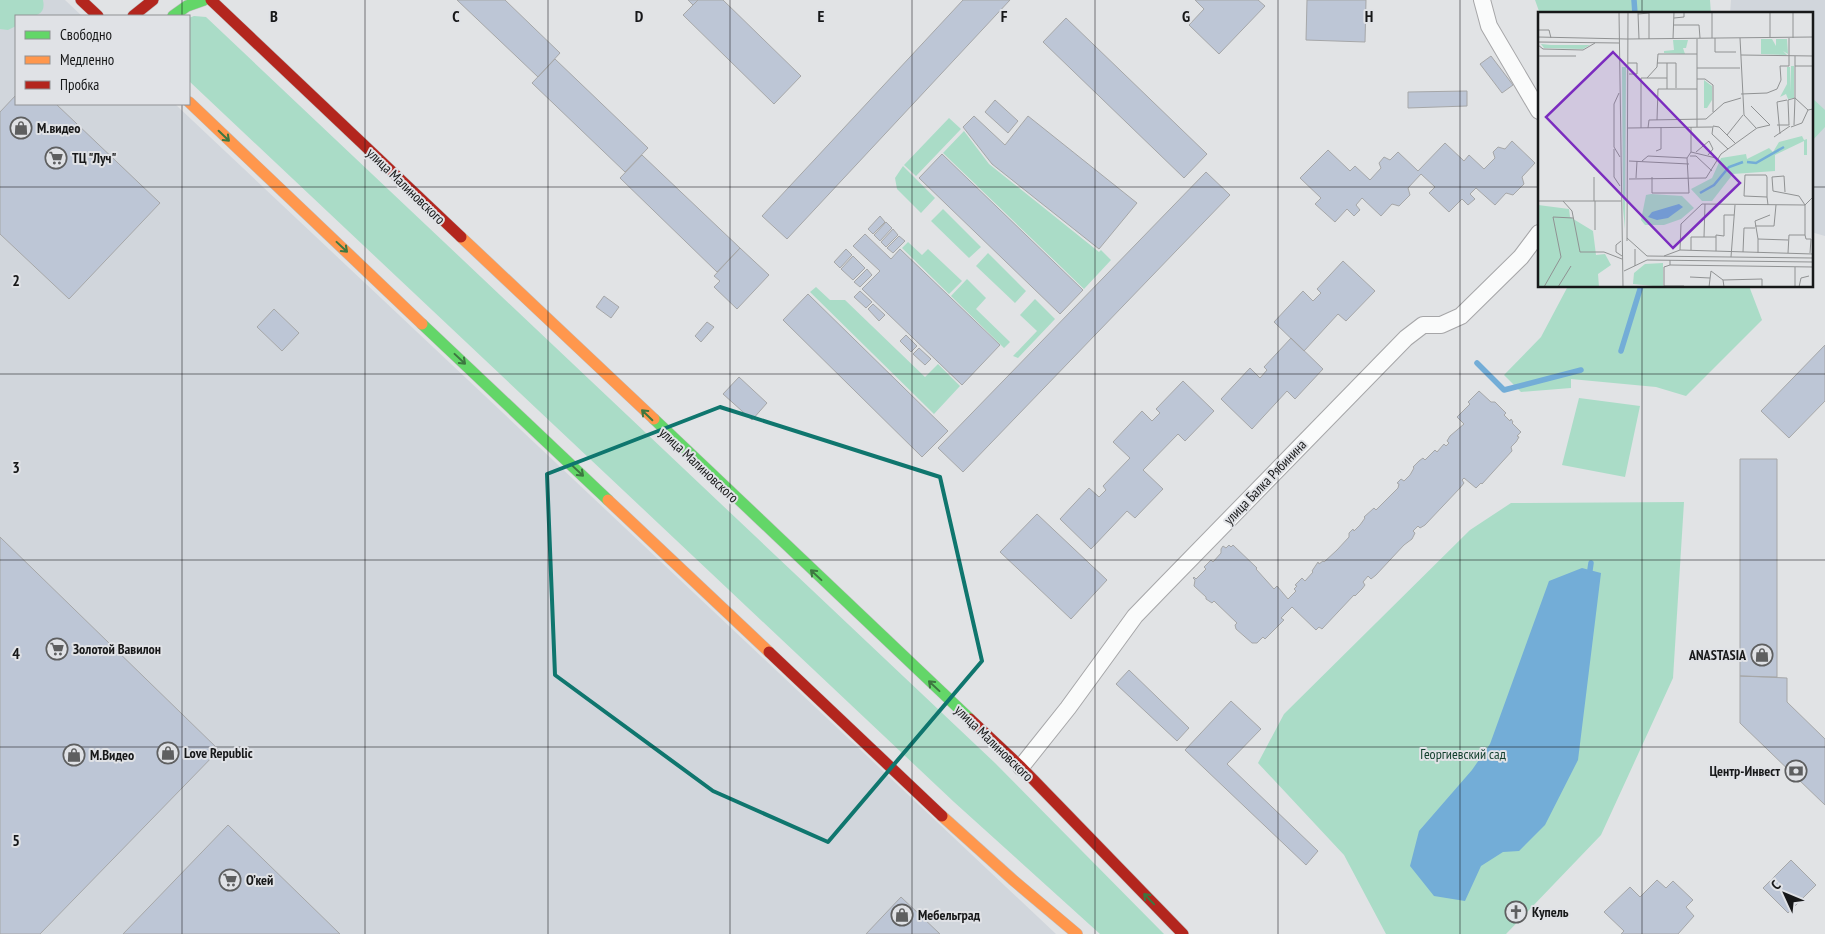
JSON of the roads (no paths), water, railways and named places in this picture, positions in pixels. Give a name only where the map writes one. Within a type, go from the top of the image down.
[{"type":"highway","points":[[81,0],[97,15]]},
{"type":"highway","points":[[134,15],[153,0]]},
{"type":"highway","points":[[174,15],[188,6],[204,0]]},
{"type":"highway","name":"улица Малиновского","points":[[210,0],[1021,768],[1184,934]]},
{"type":"highway","points":[[190,103],[906,784],[1076,934]]},
{"type":"street","points":[[1482,0],[1489,26],[1538,109]]},
{"type":"street","name":"улица Балка Рябинина","points":[[1021,768],[1068,708],[1134,616],[1406,338],[1423,325],[1441,325],[1461,316],[1521,257],[1538,234]]},
{"type":"water","points":[[1582,568],[1601,573],[1578,760],[1545,825],[1519,851],[1503,852],[1481,866],[1465,901],[1434,896],[1410,866],[1419,831],[1472,770],[1490,744],[1549,581]]},
{"type":"waterway","points":[[1634,0],[1635,12]]},
{"type":"waterway","points":[[1621,351],[1640,288]]},
{"type":"waterway","points":[[1477,363],[1504,390],[1581,370]]},
{"type":"waterway","points":[[1590,570],[1591,563]]},
{"type":"place","name":"М.видео","points":[[21,128]]},
{"type":"place","name":"ТЦ \"Луч\"","points":[[56,158]]},
{"type":"place","name":"Золотой Вавилон","points":[[57,649]]},
{"type":"place","name":"ANASTASIA","points":[[1762,655]]},
{"type":"place","name":"Love Republic","points":[[168,753]]},
{"type":"place","name":"М.Видео","points":[[74,755]]},
{"type":"place","name":"Центр-Инвест","points":[[1796,771]]},
{"type":"place","name":"О’кей","points":[[230,880]]},
{"type":"place","name":"Купель","points":[[1516,912]]},
{"type":"place","name":"Мебельград","points":[[902,915]]},
{"type":"park label","name":"Георгиевский сад","points":[[1463,754]]}]
